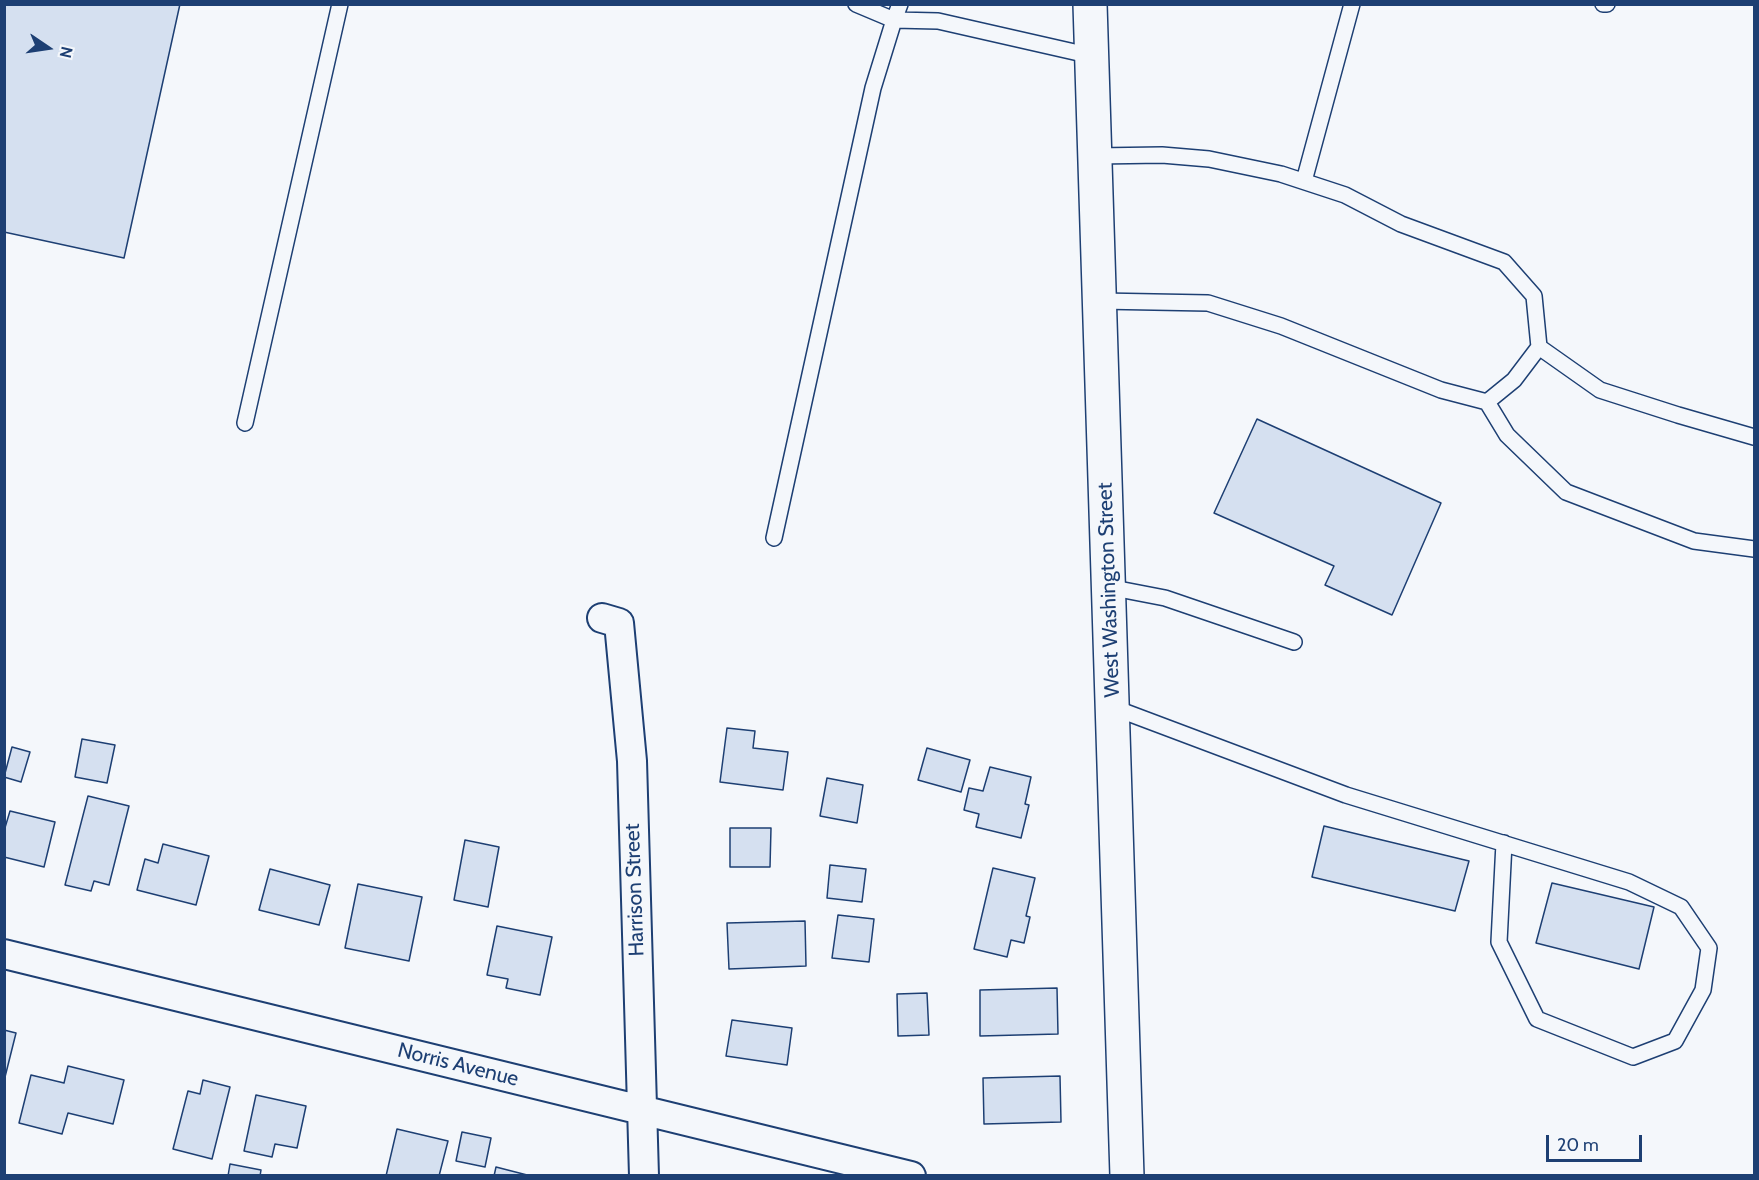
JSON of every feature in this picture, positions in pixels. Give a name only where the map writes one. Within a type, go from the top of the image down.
[{"type":"main road","name":"West Washington Street","points":[[1090,4],[1127,1176]]},
{"type":"street","name":"Harrison Street","points":[[602,618],[619,623],[632,761],[644,1176]]},
{"type":"street","name":"Norris Avenue","points":[[4,954],[911,1176]]},
{"type":"lane","points":[[245,423],[340,4]]},
{"type":"lane","points":[[856,4],[894,20],[938,21],[1092,56]]},
{"type":"lane","points":[[774,538],[873,88],[900,4]]},
{"type":"lane","points":[[1304,181],[1352,4]]},
{"type":"lane","points":[[1096,156],[1162,155],[1209,159],[1281,174],[1345,195],[1401,224],[1504,262],[1534,296],[1539,347],[1514,380],[1487,402]]},
{"type":"lane","points":[[1100,302],[1208,303],[1281,326],[1441,390],[1487,402],[1507,435],[1566,492],[1694,542],[1755,549]]},
{"type":"lane","points":[[1539,347],[1600,390],[1755,437]]},
{"type":"lane","points":[[1108,587],[1166,598],[1294,642]]},
{"type":"lane","points":[[1112,707],[1346,795],[1504,843],[1629,882],[1682,907],[1709,948],[1703,990],[1675,1041],[1633,1057],[1537,1019],[1499,942],[1504,843]]},
{"type":"building","points":[[4,4],[180,4],[124,258],[4,232]]},
{"type":"building","points":[[1257,419],[1441,503],[1392,615],[1325,585],[1334,566],[1214,513]]},
{"type":"building","points":[[727,728],[755,731],[753,748],[788,752],[783,790],[720,782]]},
{"type":"building","points":[[82,739],[115,745],[107,783],[75,777]]},
{"type":"building","points":[[12,747],[30,752],[21,782],[4,777]]},
{"type":"building","points":[[927,748],[970,760],[961,792],[918,780]]},
{"type":"building","points":[[990,767],[1031,777],[1025,804],[1029,805],[1021,838],[976,827],[979,814],[964,810],[969,788],[983,791]]},
{"type":"building","points":[[827,778],[863,785],[857,823],[820,816]]},
{"type":"building","points":[[88,796],[129,806],[109,885],[94,881],[91,891],[65,885]]},
{"type":"building","points":[[10,811],[55,822],[44,867],[4,857],[4,831]]},
{"type":"building","points":[[1324,826],[1469,861],[1455,911],[1312,877]]},
{"type":"building","points":[[730,828],[771,828],[770,867],[730,867]]},
{"type":"building","points":[[465,840],[499,847],[488,907],[454,900]]},
{"type":"building","points":[[163,844],[209,856],[196,905],[137,890],[145,859],[158,863]]},
{"type":"building","points":[[830,865],[866,869],[862,902],[827,898]]},
{"type":"building","points":[[993,868],[1035,878],[1026,916],[1030,917],[1024,943],[1011,940],[1007,957],[974,949]]},
{"type":"building","points":[[270,869],[330,885],[319,925],[259,910]]},
{"type":"building","points":[[1552,883],[1654,907],[1639,969],[1536,943]]},
{"type":"building","points":[[358,884],[422,897],[409,961],[345,948]]},
{"type":"building","points":[[838,915],[874,919],[869,962],[832,958]]},
{"type":"building","points":[[805,921],[806,966],[729,969],[727,923]]},
{"type":"building","points":[[497,926],[552,937],[540,995],[506,988],[508,979],[487,975]]},
{"type":"building","points":[[1057,988],[1058,1034],[980,1036],[980,990]]},
{"type":"building","points":[[927,993],[929,1035],[898,1036],[897,994]]},
{"type":"building","points":[[732,1020],[792,1028],[787,1065],[726,1056]]},
{"type":"building","points":[[4,1030],[16,1033],[4,1081]]},
{"type":"building","points":[[68,1066],[124,1080],[113,1124],[68,1113],[62,1134],[19,1123],[31,1075],[64,1083]]},
{"type":"building","points":[[1060,1076],[1061,1122],[984,1124],[983,1078]]},
{"type":"building","points":[[203,1080],[230,1087],[212,1159],[173,1149],[188,1091],[200,1094]]},
{"type":"building","points":[[256,1095],[306,1106],[297,1148],[275,1144],[272,1157],[244,1151]]},
{"type":"building","points":[[397,1129],[448,1141],[439,1176],[386,1176]]},
{"type":"building","points":[[462,1132],[491,1138],[485,1167],[456,1161]]},
{"type":"building","points":[[230,1164],[261,1170],[260,1176],[228,1176]]},
{"type":"building","points":[[496,1167],[531,1176],[494,1176]]}]
